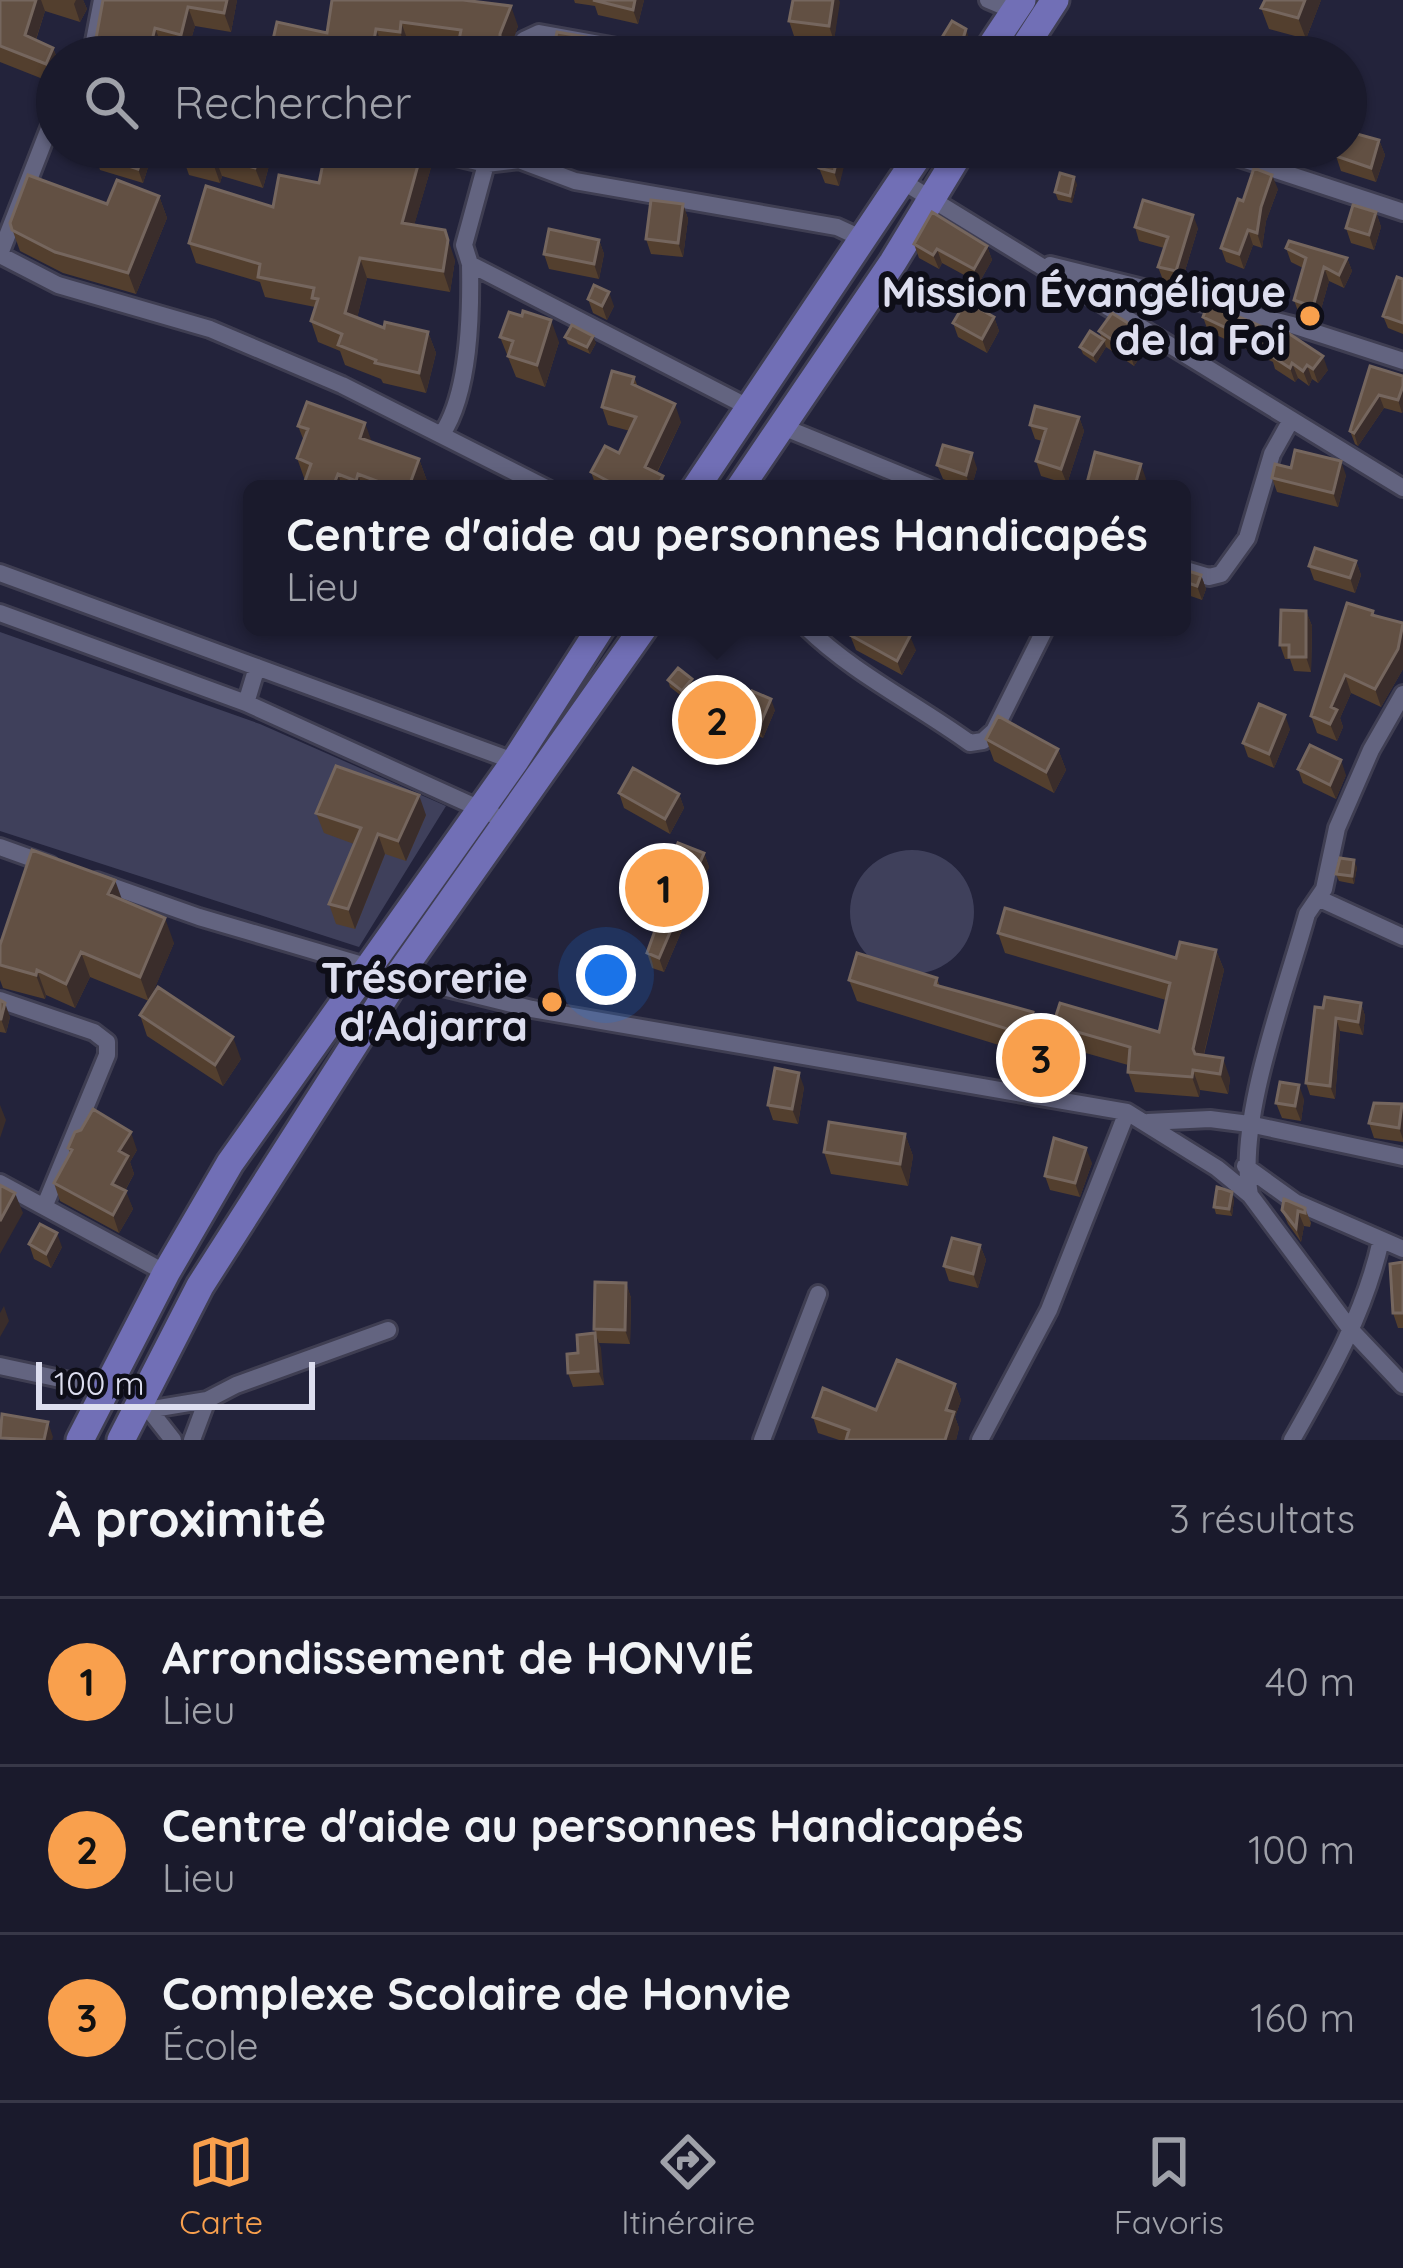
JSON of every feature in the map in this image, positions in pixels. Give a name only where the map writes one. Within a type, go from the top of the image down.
[{"type":"main road","points":[[1032,36],[1055,0]]},
{"type":"main road","points":[[994,36],[1008,4]]},
{"type":"main road","points":[[701,480],[910,168]]},
{"type":"main road","points":[[746,480],[951,168]]},
{"type":"main road","points":[[80,1440],[166,1273],[230,1163],[482,807],[595,636]]},
{"type":"main road","points":[[121,1440],[143,1412],[200,1286],[398,976],[638,636]]},
{"type":"street","points":[[95,36],[102,0]]},
{"type":"street","points":[[36,162],[0,255],[58,285],[210,329],[342,385],[531,480]]},
{"type":"street","points":[[442,434],[452,419],[469,325],[470,264],[464,244],[476,168]]},
{"type":"street","points":[[540,168],[575,181],[837,226],[863,239]]},
{"type":"street","points":[[1270,168],[1403,212]]},
{"type":"street","points":[[902,181],[1403,488]]},
{"type":"street","points":[[1031,261],[1292,325],[1403,361]]},
{"type":"street","points":[[470,264],[752,409]]},
{"type":"street","points":[[1191,572],[1209,577],[1221,574],[1247,538],[1272,454],[1291,420]]},
{"type":"street","points":[[783,427],[913,480]]},
{"type":"street","points":[[0,572],[514,760],[540,777]]},
{"type":"street","points":[[0,613],[246,703],[509,822]]},
{"type":"street","points":[[815,636],[839,660],[912,701],[970,742],[983,741],[994,731],[1042,636]]},
{"type":"street","points":[[246,703],[257,667]]},
{"type":"street","points":[[1250,1196],[1245,1166],[1249,1124],[1306,914],[1320,899],[1337,828],[1371,750],[1403,694]]},
{"type":"street","points":[[0,848],[66,871]]},
{"type":"street","points":[[88,878],[199,917],[369,967]]},
{"type":"street","points":[[1320,899],[1403,937]]},
{"type":"street","points":[[398,976],[532,1009],[1127,1112],[1217,1168],[1250,1196],[1351,1330],[1403,1385]]},
{"type":"street","points":[[0,1000],[94,1032],[107,1042],[107,1055],[45,1205]]},
{"type":"street","points":[[980,1440],[1048,1310],[1127,1112]]},
{"type":"street","points":[[1147,1122],[1210,1119],[1249,1124],[1403,1157]]},
{"type":"street","points":[[1245,1166],[1294,1202],[1403,1249]]},
{"type":"street","points":[[0,1183],[166,1273]]},
{"type":"street","points":[[1292,1440],[1370,1290],[1381,1240]]},
{"type":"street","points":[[762,1440],[818,1294]]},
{"type":"street","points":[[143,1412],[207,1400],[388,1330]]},
{"type":"street","points":[[0,1366],[107,1389]]},
{"type":"street","points":[[192,1440],[207,1400]]},
{"type":"street","points":[[143,1412],[173,1440]]},
{"type":"shaded area","points":[[0,632],[260,724],[446,806],[359,947],[0,831]]},
{"type":"shaded area","points":[[912,850],[936,855],[956,868],[969,888],[974,912],[969,936],[956,956],[936,969],[912,974],[888,969],[868,956],[855,936],[850,912],[855,888],[868,868],[888,855]]},
{"type":"building","points":[[0,0],[36,0],[25,35],[36,40],[36,60],[0,46]]},
{"type":"building","points":[[103,0],[227,0],[224,13],[188,7],[181,35],[155,28],[153,36],[96,36]]},
{"type":"building","points":[[332,0],[463,0],[511,6],[500,36],[460,36],[461,30],[401,22],[400,32],[376,29],[375,36],[274,36],[277,22],[327,33]]},
{"type":"building","points":[[593,0],[635,0],[633,10]]},
{"type":"building","points":[[793,0],[833,0],[829,26],[789,21]]},
{"type":"building","points":[[1265,0],[1305,0],[1298,18],[1261,8]]},
{"type":"building","points":[[952,21],[966,29],[964,36],[943,36]]},
{"type":"building","points":[[1367,137],[1379,140],[1371,168],[1367,167]]},
{"type":"building","points":[[322,168],[417,168],[402,223],[445,230],[443,271],[360,258],[345,313],[384,328],[385,322],[428,332],[419,373],[375,363],[338,345],[342,334],[311,321],[318,299],[312,298],[314,288],[258,277],[260,264],[189,243],[206,186],[273,207],[279,175],[319,183]]},
{"type":"building","points":[[1254,168],[1272,175],[1257,233],[1248,230],[1239,254],[1221,248]]},
{"type":"building","points":[[1060,173],[1074,177],[1070,196],[1055,192]]},
{"type":"building","points":[[28,175],[107,204],[117,180],[159,196],[128,273],[55,252],[12,230],[10,223]]},
{"type":"building","points":[[651,200],[683,204],[678,243],[646,239]]},
{"type":"building","points":[[1143,200],[1193,215],[1176,271],[1158,267],[1168,237],[1135,227]]},
{"type":"building","points":[[1353,205],[1376,212],[1369,235],[1346,228]]},
{"type":"building","points":[[932,212],[987,246],[974,269],[937,249],[933,255],[914,244]]},
{"type":"building","points":[[549,229],[599,240],[594,264],[544,254]]},
{"type":"building","points":[[1289,241],[1347,258],[1339,275],[1324,267],[1313,307],[1294,300],[1306,258],[1286,248]]},
{"type":"building","points":[[1397,277],[1403,279],[1403,323],[1383,316]]},
{"type":"building","points":[[594,285],[609,292],[602,306],[588,299]]},
{"type":"building","points":[[966,301],[994,317],[982,339],[953,323]]},
{"type":"building","points":[[1208,304],[1282,335],[1285,331],[1323,356],[1313,369],[1307,365],[1303,371],[1292,363],[1290,368],[1270,355],[1273,350],[1203,317]]},
{"type":"building","points":[[523,311],[551,320],[537,365],[508,356],[513,341],[500,337],[509,312],[522,316]]},
{"type":"building","points":[[1112,313],[1142,332],[1129,351],[1099,331]]},
{"type":"building","points":[[572,325],[593,336],[587,347],[565,337]]},
{"type":"building","points":[[1090,331],[1104,340],[1093,355],[1080,347]]},
{"type":"building","points":[[1370,366],[1403,376],[1403,386],[1398,400],[1379,395],[1354,433],[1350,431]]},
{"type":"building","points":[[612,371],[634,377],[632,384],[675,404],[645,467],[663,476],[661,480],[606,480],[591,472],[605,446],[619,453],[636,417],[602,407]]},
{"type":"building","points":[[307,402],[365,423],[360,438],[419,459],[411,480],[374,480],[358,474],[353,480],[338,474],[336,480],[305,480],[311,464],[297,458],[308,429],[298,426]]},
{"type":"building","points":[[1035,406],[1079,417],[1061,469],[1036,461],[1046,429],[1030,425]]},
{"type":"building","points":[[943,445],[972,453],[966,475],[937,465]]},
{"type":"building","points":[[1295,450],[1341,461],[1333,493],[1272,478],[1275,464],[1291,468]]},
{"type":"building","points":[[1095,452],[1141,464],[1137,480],[1088,480]]},
{"type":"building","points":[[1315,548],[1356,561],[1350,578],[1309,566]]},
{"type":"building","points":[[1191,572],[1201,575],[1197,586],[1191,584]]},
{"type":"building","points":[[1347,603],[1403,623],[1398,649],[1375,689],[1345,675],[1331,707],[1337,710],[1330,724],[1311,716]]},
{"type":"building","points":[[1281,610],[1306,611],[1306,657],[1289,657],[1289,645],[1280,645]]},
{"type":"building","points":[[852,636],[910,636],[897,661]]},
{"type":"building","points":[[678,668],[692,679],[682,691],[668,680]]},
{"type":"building","points":[[711,680],[747,701],[752,691],[771,699],[759,727],[719,710],[709,739],[689,732]]},
{"type":"building","points":[[1259,704],[1285,715],[1269,754],[1243,743]]},
{"type":"building","points":[[998,716],[1058,749],[1046,772],[986,739]]},
{"type":"building","points":[[1310,745],[1341,760],[1330,785],[1298,769]]},
{"type":"building","points":[[336,766],[419,795],[398,841],[378,834],[348,909],[329,904],[361,828],[316,813]]},
{"type":"building","points":[[633,768],[679,794],[665,819],[619,793]]},
{"type":"building","points":[[678,843],[704,853],[659,958],[647,953],[667,897],[659,894]]},
{"type":"building","points":[[32,850],[115,880],[108,894],[165,918],[140,977],[81,952],[66,984],[37,970],[36,975],[0,965],[0,945]]},
{"type":"building","points":[[1340,858],[1354,860],[1352,876],[1336,874]]},
{"type":"building","points":[[1005,908],[1176,958],[1180,942],[1216,950],[1193,1049],[1195,1054],[1223,1058],[1220,1074],[1193,1070],[1192,1077],[1128,1072],[1130,1047],[1053,1025],[1060,1003],[1159,1032],[1170,983],[998,933]]},
{"type":"building","points":[[857,953],[937,978],[935,985],[1033,1012],[1027,1035],[849,980]]},
{"type":"building","points":[[158,987],[233,1037],[215,1065],[140,1015]]},
{"type":"building","points":[[1325,997],[1361,1003],[1358,1022],[1336,1018],[1330,1086],[1306,1083],[1315,1007],[1323,1008]]},
{"type":"building","points":[[775,1068],[799,1073],[792,1109],[768,1105]]},
{"type":"building","points":[[1280,1082],[1299,1085],[1295,1106],[1276,1103]]},
{"type":"building","points":[[1374,1103],[1402,1104],[1399,1128],[1369,1123]]},
{"type":"building","points":[[93,1109],[131,1132],[119,1151],[128,1156],[112,1184],[126,1191],[113,1215],[54,1183],[72,1150],[68,1148],[75,1132]]},
{"type":"building","points":[[829,1122],[905,1134],[900,1164],[824,1152]]},
{"type":"building","points":[[1054,1138],[1086,1148],[1075,1183],[1045,1176]]},
{"type":"building","points":[[0,1185],[15,1193],[0,1221]]},
{"type":"building","points":[[1217,1187],[1232,1192],[1229,1209],[1214,1207]]},
{"type":"building","points":[[1284,1199],[1305,1208],[1305,1213],[1298,1211],[1296,1228],[1282,1210]]},
{"type":"building","points":[[40,1224],[57,1233],[46,1254],[29,1244]]},
{"type":"building","points":[[952,1238],[980,1245],[973,1274],[944,1266]]},
{"type":"building","points":[[1403,1262],[1403,1313],[1393,1313],[1390,1264]]},
{"type":"building","points":[[595,1282],[626,1283],[625,1330],[594,1329]]},
{"type":"building","points":[[595,1333],[598,1371],[568,1373],[567,1354],[578,1353],[577,1335]]},
{"type":"building","points":[[897,1360],[955,1384],[946,1410],[954,1412],[945,1440],[846,1440],[849,1430],[813,1417],[823,1388],[876,1410]]},
{"type":"building","points":[[2,1414],[48,1422],[44,1440],[0,1438]]},
{"type":"place","name":"Mission Évangélique de la Foi","points":[[1310,316]]},
{"type":"place","name":"Centre d'aide au personnes Handicapés","points":[[717,720]]},
{"type":"place","name":"Arrondissement de HONVIÉ","points":[[664,888]]},
{"type":"place","name":"Trésorerie d'Adjarra","points":[[552,1002]]},
{"type":"place","name":"Complexe Scolaire de Honvie","points":[[1041,1058]]}]
